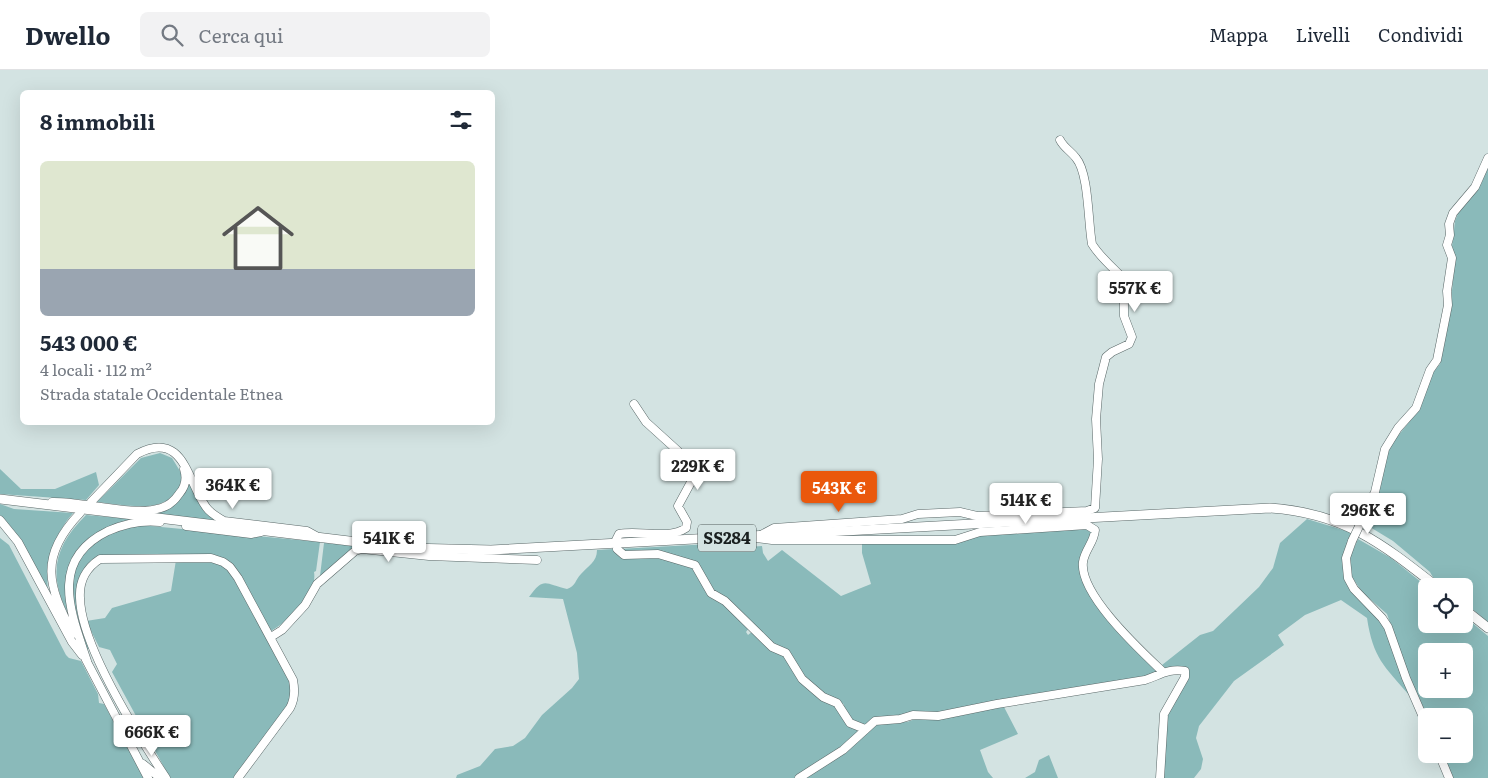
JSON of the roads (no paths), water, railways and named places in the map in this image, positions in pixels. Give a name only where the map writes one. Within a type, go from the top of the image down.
[{"type":"main road","name":"SS284","points":[[0,499],[407,548],[474,550],[1278,508],[1310,514],[1361,532],[1394,553],[1426,578]]},
{"type":"main road","points":[[1473,616],[1488,628]]},
{"type":"street","points":[[760,536],[774,528],[902,519],[918,514],[925,518],[960,512],[977,516],[1087,511],[1092,510],[1097,504],[1098,459],[1096,420],[1099,384],[1106,357],[1129,344],[1132,337],[1124,316],[1124,279],[1108,260],[1098,253],[1092,244],[1082,170],[1076,158],[1060,140]]},
{"type":"street","points":[[1419,708],[1388,628],[1382,618],[1354,588],[1348,578],[1346,558],[1375,492],[1384,449],[1398,428],[1416,408],[1430,370],[1437,360],[1448,304],[1447,291],[1452,258],[1447,245],[1449,224],[1453,213],[1475,187],[1488,158]]},
{"type":"street","points":[[616,540],[619,534],[633,532],[671,534],[686,528],[687,522],[678,506],[696,473],[678,451],[646,422],[634,404]]},
{"type":"street","points":[[91,502],[137,454],[160,448],[173,453],[183,461],[202,502],[217,517],[224,521],[308,531],[316,537]]},
{"type":"street","points":[[34,503],[63,502],[137,510],[164,507],[177,497],[186,482],[184,468],[173,453]]},
{"type":"street","points":[[80,513],[63,534],[53,561],[52,580],[55,598],[148,778]]},
{"type":"street","points":[[0,520],[18,542],[72,642],[87,661]]},
{"type":"street","points":[[87,661],[70,614],[68,591],[74,562],[82,550],[98,536],[120,526],[155,521],[251,534],[271,531]]},
{"type":"street","points":[[744,537],[772,540],[962,539],[980,532],[997,530],[1087,525],[1095,530],[1094,540],[1088,547],[1083,564],[1089,584],[1099,604],[1111,620],[1162,671]]},
{"type":"street","points":[[925,531],[925,540]]},
{"type":"street","points":[[271,637],[282,630],[305,605],[317,584],[355,551],[362,549],[429,556],[537,560]]},
{"type":"street","points":[[617,550],[624,556],[658,554],[695,565],[711,593],[725,601],[772,647],[786,653],[802,679],[823,697],[837,704],[844,717],[850,723],[864,729]]},
{"type":"street","points":[[166,778],[144,747],[102,668],[83,620],[81,588],[83,578],[93,564],[100,559],[218,560],[230,567],[271,637],[293,680],[293,702],[238,778]]},
{"type":"street","points":[[799,778],[843,750],[875,721],[900,719],[913,715],[944,715],[1004,702],[1145,680],[1162,671],[1185,671],[1185,677],[1164,714],[1160,778]]},
{"type":"street","points":[[144,747],[150,764],[144,766]]},
{"type":"street","points":[[133,748],[144,766],[160,778]]},
{"type":"street","points":[[1443,763],[1449,778]]}]
